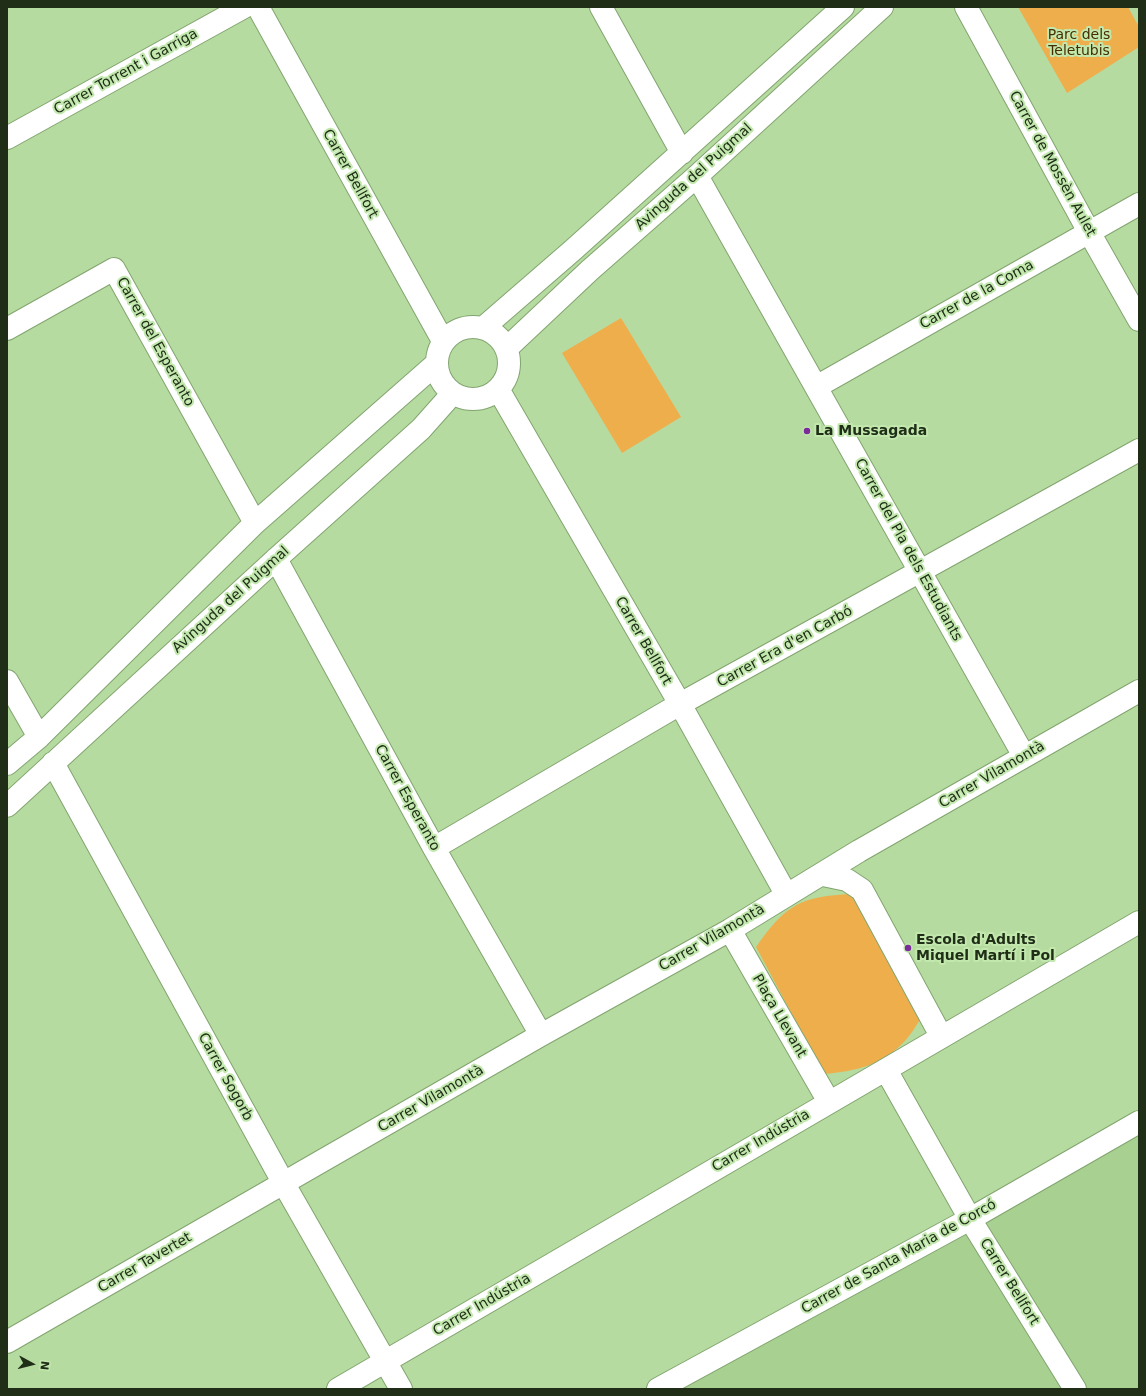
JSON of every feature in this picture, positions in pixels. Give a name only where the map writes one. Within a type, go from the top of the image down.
[{"type":"street","name":"Carrer Torrent i Garriga","points":[[7,138],[244,7]]},
{"type":"street","name":"Carrer Bellfort","points":[[258,7],[443,342]]},
{"type":"street","points":[[601,7],[682,153]]},
{"type":"street","name":"Avinguda del Puigmal","points":[[483,328],[682,153],[843,7]]},
{"type":"street","name":"Avinguda del Puigmal","points":[[506,349],[590,270],[697,176],[882,7]]},
{"type":"street","name":"Carrer de Mossèn Aulet","points":[[966,7],[1139,320]]},
{"type":"street","name":"Carrer del Pla dels Estudiants","points":[[697,176],[1024,756]]},
{"type":"street","name":"Carrer de la Coma","points":[[816,387],[1139,204]]},
{"type":"street","name":"Carrer del Esperanto","points":[[7,329],[114,269],[255,523]]},
{"type":"street","points":[[472,326],[483,328],[493,332],[501,340],[506,349],[508,370],[505,380],[498,389],[488,396],[476,399],[464,398],[453,393],[441,379],[437,363],[438,352],[443,342],[451,334],[461,328],[472,326]]},
{"type":"street","points":[[7,764],[39,737],[255,523],[437,363]]},
{"type":"street","name":"Carrer Bellfort","points":[[498,389],[680,704],[786,894]]},
{"type":"street","name":"Avinguda del Puigmal","points":[[7,806],[52,763],[276,559],[421,429],[453,393]]},
{"type":"street","name":"Carrer Era d'en Carbó","points":[[434,848],[680,704],[1139,450]]},
{"type":"street","name":"Carrer Esperanto","points":[[276,559],[434,848],[540,1036]]},
{"type":"street","points":[[7,681],[39,737]]},
{"type":"street","name":"Carrer Vilamontà","points":[[284,1184],[540,1036],[730,930],[786,894],[823,875],[859,851],[1139,691]]},
{"type":"street","name":"Carrer Sogorb","points":[[52,763],[284,1184],[400,1389]]},
{"type":"street","points":[[823,875],[847,880],[862,890],[941,1036]]},
{"type":"street","name":"Carrer Indústria","points":[[338,1389],[886,1070],[941,1036],[1139,922]]},
{"type":"street","name":"Plaça Llevant","points":[[730,930],[829,1102]]},
{"type":"street","name":"Carrer Bellfort","points":[[886,1070],[970,1219],[1075,1389]]},
{"type":"street","name":"Carrer de Santa Maria de Corcó","points":[[658,1389],[970,1219],[1139,1122]]},
{"type":"street","name":"Carrer Tavertet","points":[[7,1342],[284,1184]]},
{"type":"shaded area","points":[[1139,1119],[1139,1389],[665,1389]]},
{"type":"green space","name":"Parc dels Teletubis","points":[[1018,7],[1128,7],[1139,27],[1139,47],[1067,93]]},
{"type":"green space","points":[[621,318],[681,417],[622,453],[562,353]]},
{"type":"green space","points":[[852,894],[921,1018],[906,1040],[895,1051],[886,1057],[857,1069],[824,1074],[756,947],[776,921],[796,906],[820,897]]},
{"type":"place","name":"La Mussagada","points":[[807,431]]},
{"type":"place","name":"Escola d'Adults Miquel Martí i Pol","points":[[908,948]]}]
